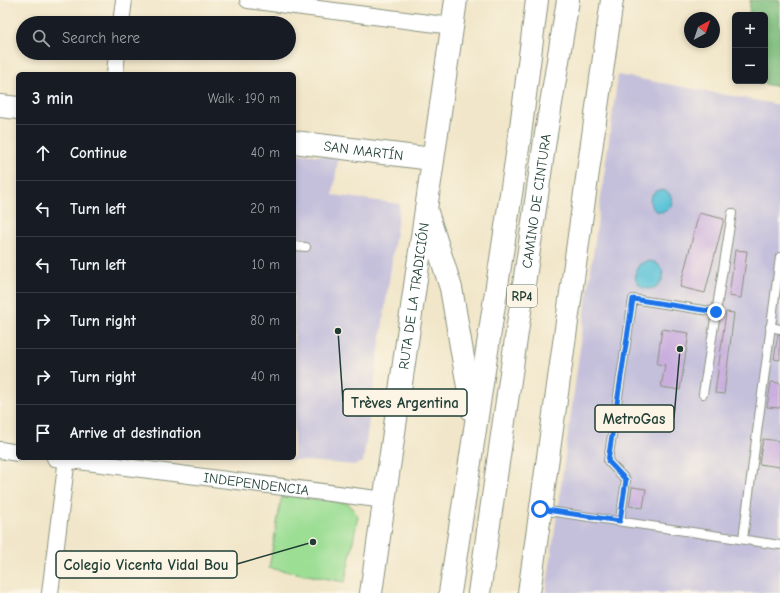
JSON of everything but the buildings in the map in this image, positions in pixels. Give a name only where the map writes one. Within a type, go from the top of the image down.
[{"type":"main road","name":"RUTA DE LA TRADICIÓN","points":[[371,593],[456,0]]},
{"type":"main road","name":"CAMINO DE CINTURA","points":[[450,593],[520,135],[537,0]]},
{"type":"main road","name":"CAMINO DE CINTURA","points":[[479,593],[545,140],[568,0]]},
{"type":"main road","points":[[528,593],[612,0]]},
{"type":"main road","points":[[0,106],[16,108]]},
{"type":"main road","name":"SAN MARTÍN","points":[[296,142],[432,160]]},
{"type":"main road","points":[[426,209],[451,288],[475,429]]},
{"type":"street","points":[[122,16],[124,0]]},
{"type":"street","points":[[248,0],[452,26]]},
{"type":"street","points":[[115,72],[116,60]]},
{"type":"street","points":[[0,450],[16,453]]},
{"type":"street","points":[[50,593],[63,460]]},
{"type":"street","name":"INDEPENDENCIA","points":[[71,460],[385,500]]},
{"type":"lane","points":[[703,394],[732,213]]},
{"type":"lane","points":[[296,246],[306,247]]},
{"type":"lane","points":[[743,539],[780,257]]},
{"type":"lane","points":[[620,521],[626,480],[608,461],[633,299],[716,312]]},
{"type":"lane","points":[[770,327],[780,328]]},
{"type":"lane","points":[[540,509],[780,545]]},
{"type":"shaded area","points":[[618,75],[780,105],[780,593],[546,593]]},
{"type":"shaded area","points":[[296,153],[338,158],[333,195],[400,204],[363,462],[354,465],[296,460]]},
{"type":"green space","points":[[750,0],[780,0],[780,87],[763,84],[768,84],[768,12],[749,12]]},
{"type":"green space","points":[[282,495],[348,503],[358,516],[345,582],[269,568]]},
{"type":"water","points":[[661,190],[669,193],[672,201],[669,209],[661,212],[653,209],[650,201],[653,193]]},
{"type":"water","points":[[649,261],[659,265],[663,275],[659,285],[649,289],[639,285],[635,275],[639,265]]},
{"type":"place","name":"Trèves Argentina","points":[[338,331]]},
{"type":"place","name":"MetroGas","points":[[680,349]]},
{"type":"place","name":"Colegio Vicenta Vidal Bou","points":[[313,542]]},
{"type":"route","points":[[540,509],[620,521],[626,480],[608,461],[633,299],[716,312]]}]
